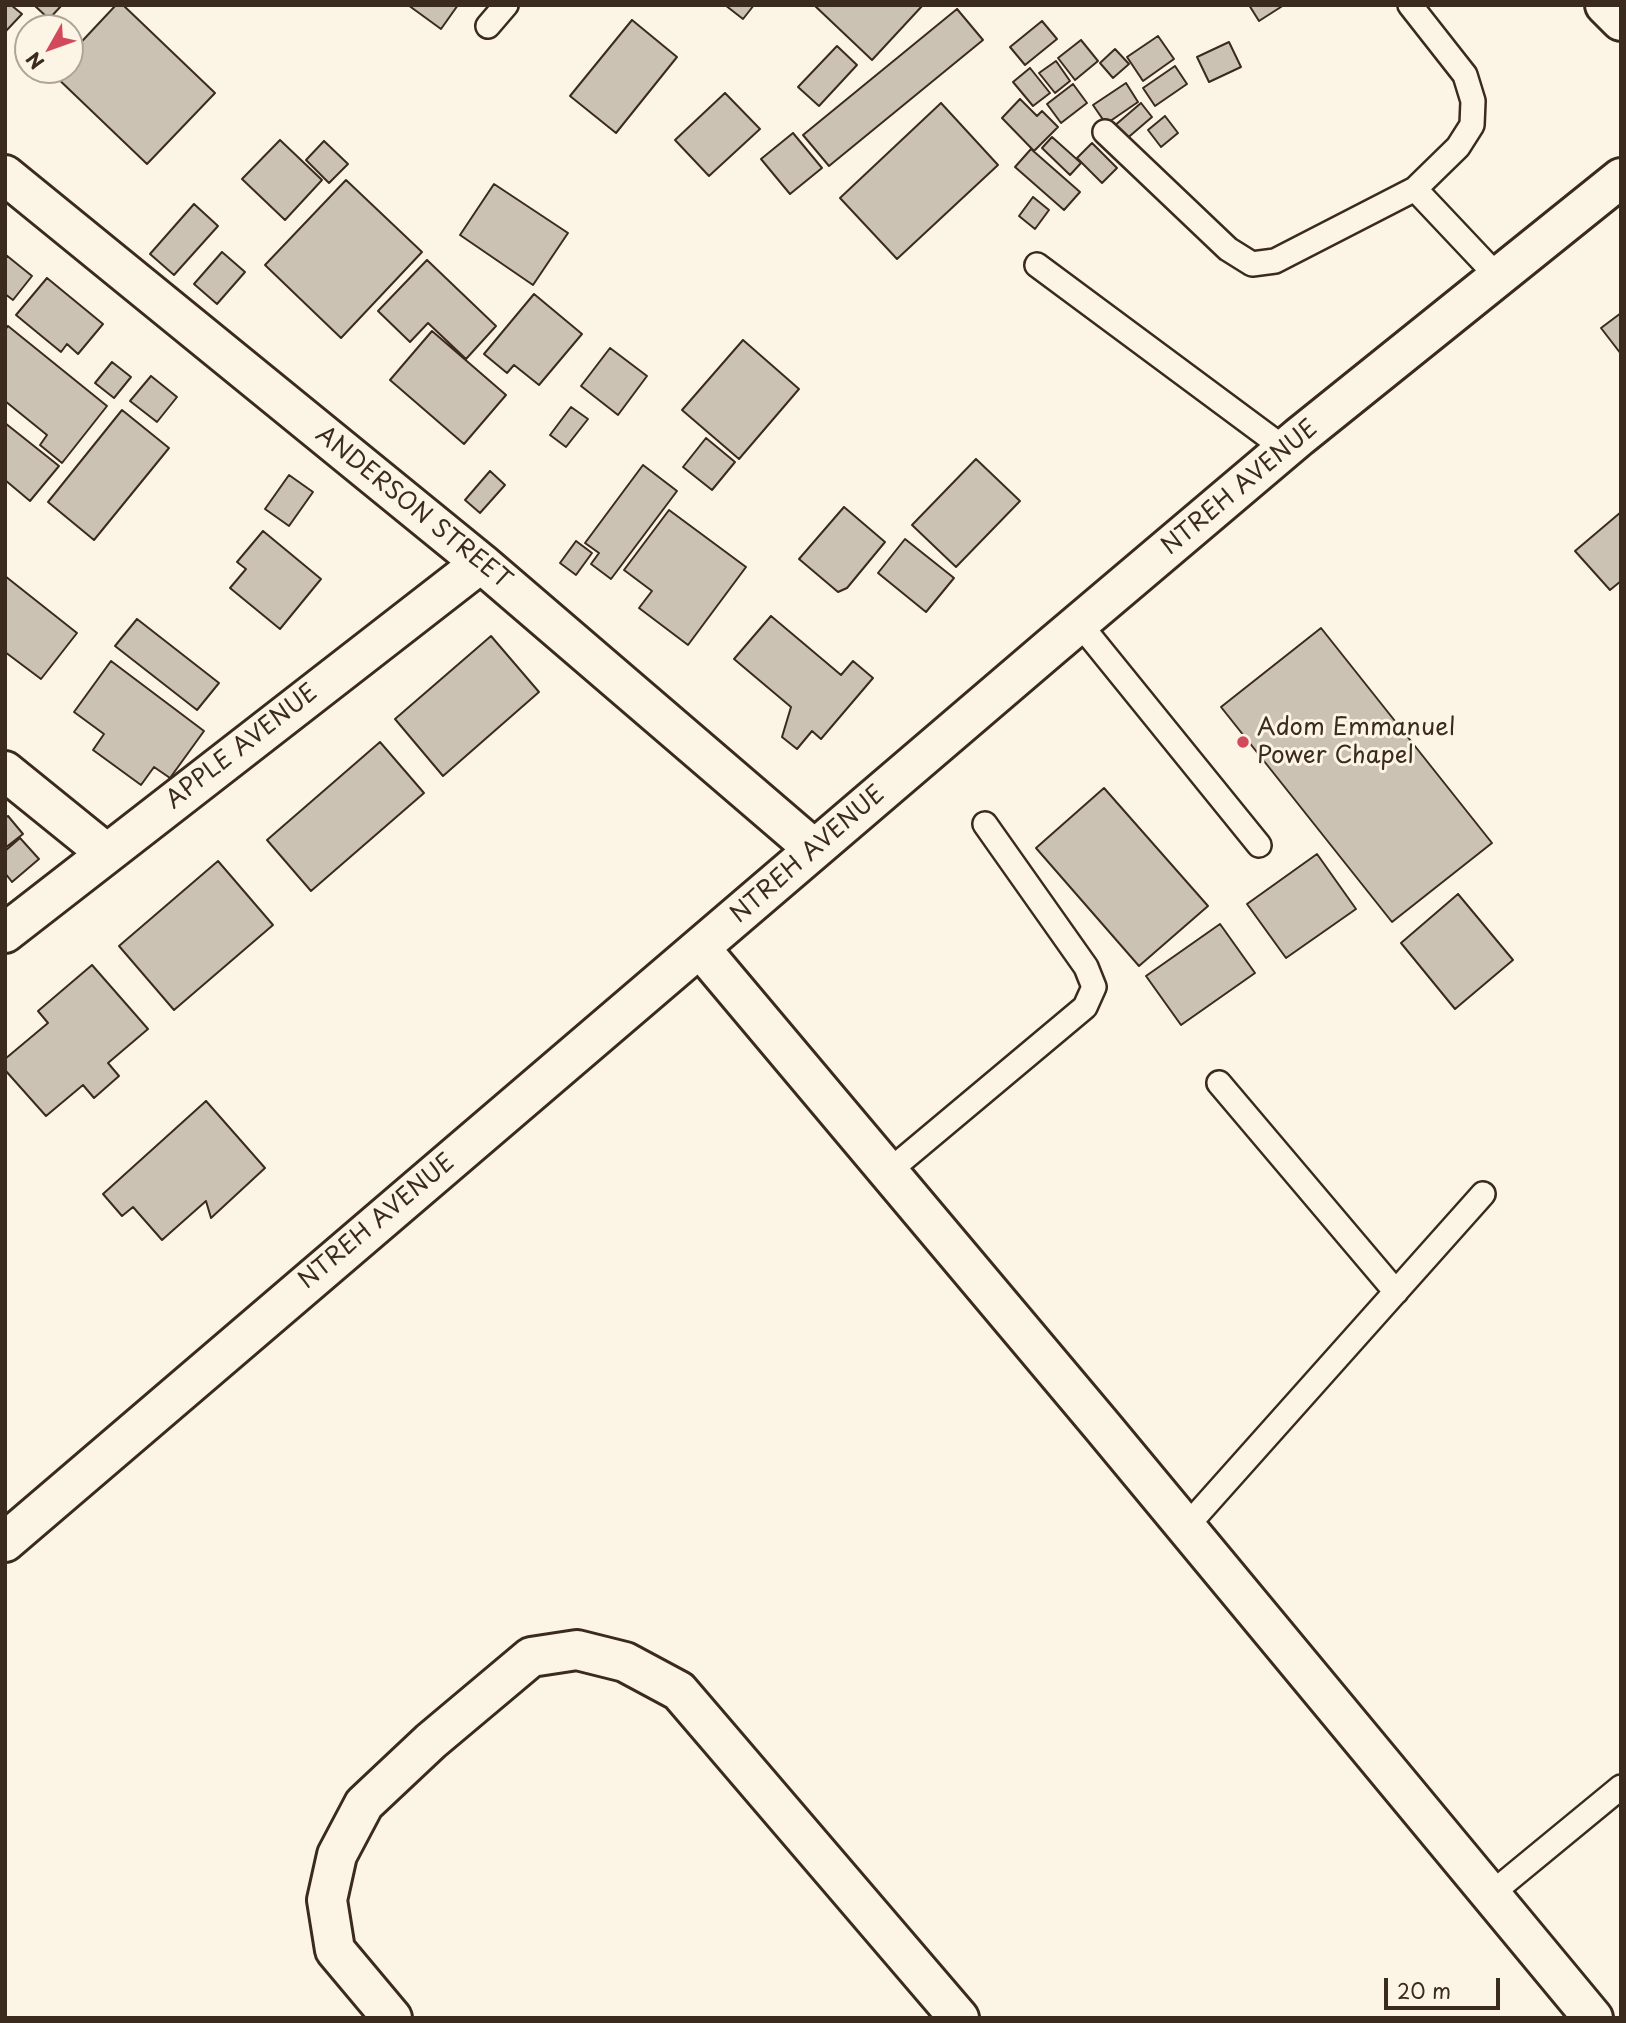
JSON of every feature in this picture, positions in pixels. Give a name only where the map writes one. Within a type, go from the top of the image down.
[{"type":"street","points":[[1605,5],[1621,22]]},
{"type":"street","name":"ANDERSON STREET","points":[[5,175],[481,563],[814,849]]},
{"type":"street","name":"NTREH AVENUE","points":[[5,1542],[1285,449],[1621,178]]},
{"type":"street","name":"APPLE AVENUE","points":[[5,933],[105,852],[481,563]]},
{"type":"street","points":[[5,771],[105,852]]},
{"type":"street","points":[[699,948],[1186,1527],[1593,2018]]},
{"type":"street","points":[[392,2018],[335,1950],[327,1900],[337,1856],[363,1804],[431,1741],[531,1657],[577,1650],[625,1662],[679,1691],[959,2018]]},
{"type":"lane","points":[[488,26],[506,5]]},
{"type":"lane","points":[[1105,132],[1228,249],[1252,264],[1275,261],[1415,189],[1458,147],[1472,125],[1473,101],[1465,75],[1409,5]]},
{"type":"lane","points":[[1415,189],[1498,277]]},
{"type":"lane","points":[[1037,265],[1285,449]]},
{"type":"lane","points":[[1079,623],[1259,845]]},
{"type":"lane","points":[[888,1172],[1085,1007],[1094,987],[1086,967],[985,824]]},
{"type":"lane","points":[[1219,1083],[1396,1292]]},
{"type":"lane","points":[[1186,1527],[1483,1195]]},
{"type":"lane","points":[[1490,1894],[1621,1787]]},
{"type":"building","points":[[5,5],[11,5],[22,14],[14,14],[14,22],[5,32]]},
{"type":"building","points":[[34,5],[62,5],[54,14],[44,14]]},
{"type":"building","points":[[116,5],[123,5],[215,93],[147,164],[63,84],[84,84],[84,39]]},
{"type":"building","points":[[408,5],[458,5],[441,29]]},
{"type":"building","points":[[725,5],[754,5],[743,19]]},
{"type":"building","points":[[814,5],[923,5],[872,60]]},
{"type":"building","points":[[1249,5],[1284,5],[1259,21]]},
{"type":"building","points":[[957,9],[983,40],[829,166],[803,135]]},
{"type":"building","points":[[632,20],[677,57],[616,133],[570,96]]},
{"type":"building","points":[[1042,21],[1057,39],[1025,65],[1010,47]]},
{"type":"building","points":[[1158,36],[1174,59],[1143,81],[1127,57]]},
{"type":"building","points":[[1081,40],[1098,61],[1075,80],[1058,58]]},
{"type":"building","points":[[1229,42],[1241,67],[1209,82],[1197,57]]},
{"type":"building","points":[[837,46],[857,65],[819,106],[798,87]]},
{"type":"building","points":[[1115,49],[1129,64],[1113,78],[1100,63]]},
{"type":"building","points":[[1056,61],[1070,81],[1055,93],[1039,73]]},
{"type":"building","points":[[1175,66],[1187,84],[1155,106],[1143,88]]},
{"type":"building","points":[[1030,68],[1050,93],[1033,106],[1013,82]]},
{"type":"building","points":[[1126,83],[1138,102],[1106,124],[1093,105]]},
{"type":"building","points":[[1073,84],[1087,103],[1061,123],[1047,104]]},
{"type":"building","points":[[725,93],[760,129],[709,176],[675,140]]},
{"type":"building","points":[[1020,99],[1037,116],[1042,111],[1058,127],[1034,151],[1002,118]]},
{"type":"building","points":[[941,103],[998,165],[897,259],[840,198]]},
{"type":"building","points":[[1141,103],[1152,117],[1124,141],[1113,127]]},
{"type":"building","points":[[1165,116],[1178,133],[1161,147],[1148,130]]},
{"type":"building","points":[[793,133],[822,168],[790,194],[761,159]]},
{"type":"building","points":[[1052,137],[1081,163],[1070,175],[1042,148]]},
{"type":"building","points":[[280,140],[322,180],[285,220],[242,179]]},
{"type":"building","points":[[324,141],[348,164],[329,183],[306,160]]},
{"type":"building","points":[[1092,143],[1117,168],[1102,183],[1077,158]]},
{"type":"building","points":[[1031,149],[1080,192],[1064,210],[1015,167]]},
{"type":"building","points":[[346,180],[422,252],[341,338],[265,265]]},
{"type":"building","points":[[494,184],[568,233],[533,285],[460,235]]},
{"type":"building","points":[[1033,197],[1049,210],[1035,229],[1019,216]]},
{"type":"building","points":[[194,204],[218,226],[174,275],[150,254]]},
{"type":"building","points":[[222,252],[245,272],[217,304],[194,284]]},
{"type":"building","points":[[6,255],[32,276],[13,300],[5,294]]},
{"type":"building","points":[[427,260],[496,326],[466,359],[428,323],[410,342],[378,311]]},
{"type":"building","points":[[47,278],[103,324],[78,354],[67,344],[61,352],[16,315]]},
{"type":"building","points":[[534,294],[582,334],[539,385],[514,365],[507,373],[484,354]]},
{"type":"building","points":[[1621,313],[1621,354],[1601,328]]},
{"type":"building","points":[[8,326],[107,406],[62,463],[40,445],[47,435],[5,401],[5,330]]},
{"type":"building","points":[[432,331],[506,395],[464,444],[390,380]]},
{"type":"building","points":[[743,340],[799,389],[739,459],[682,410]]},
{"type":"building","points":[[610,348],[647,376],[618,415],[581,386]]},
{"type":"building","points":[[112,362],[131,377],[114,398],[95,383]]},
{"type":"building","points":[[151,376],[177,397],[157,422],[130,401]]},
{"type":"building","points":[[571,407],[588,419],[566,447],[550,435]]},
{"type":"building","points":[[122,410],[169,448],[94,540],[48,502]]},
{"type":"building","points":[[5,423],[59,466],[30,501],[5,480]]},
{"type":"building","points":[[706,438],[735,462],[712,490],[683,467]]},
{"type":"building","points":[[976,459],[1020,501],[956,567],[912,525]]},
{"type":"building","points":[[643,465],[677,491],[611,579],[591,564],[599,553],[585,543]]},
{"type":"building","points":[[490,471],[505,485],[480,513],[465,500]]},
{"type":"building","points":[[289,475],[313,492],[289,526],[265,509]]},
{"type":"building","points":[[844,507],[885,542],[847,588],[838,592],[799,559]]},
{"type":"building","points":[[669,510],[746,567],[688,645],[639,608],[652,591],[624,570]]},
{"type":"building","points":[[1621,512],[1621,581],[1610,590],[1575,551]]},
{"type":"building","points":[[263,531],[321,579],[280,629],[230,588],[246,569],[237,562]]},
{"type":"building","points":[[905,539],[954,578],[926,612],[878,573]]},
{"type":"building","points":[[576,541],[592,553],[576,575],[560,563]]},
{"type":"building","points":[[5,576],[77,633],[41,679],[5,652]]},
{"type":"building","points":[[771,616],[841,675],[853,661],[873,678],[821,739],[812,731],[797,749],[782,737],[791,707],[734,659]]},
{"type":"building","points":[[137,619],[219,683],[197,710],[115,646]]},
{"type":"building","points":[[1321,628],[1492,843],[1392,922],[1221,707]]},
{"type":"building","points":[[491,636],[539,692],[443,776],[395,719]]},
{"type":"building","points":[[111,661],[204,731],[170,778],[154,767],[141,785],[93,750],[104,734],[74,712]]},
{"type":"building","points":[[380,742],[424,793],[311,891],[267,840]]},
{"type":"building","points":[[1104,788],[1208,906],[1139,966],[1036,848]]},
{"type":"building","points":[[8,816],[23,834],[5,848],[5,818]]},
{"type":"building","points":[[20,838],[39,859],[12,882],[5,873],[5,851]]},
{"type":"building","points":[[1317,854],[1356,909],[1286,958],[1247,904]]},
{"type":"building","points":[[218,861],[273,925],[174,1010],[119,946]]},
{"type":"building","points":[[1458,894],[1513,960],[1455,1009],[1401,943]]},
{"type":"building","points":[[1220,924],[1255,973],[1181,1025],[1146,976]]},
{"type":"building","points":[[92,965],[148,1029],[108,1063],[119,1076],[94,1098],[83,1085],[46,1116],[5,1070],[5,1059],[48,1023],[38,1011]]},
{"type":"building","points":[[206,1101],[265,1168],[211,1218],[206,1201],[162,1240],[133,1207],[122,1216],[103,1194]]},
{"type":"place","name":"Adom Emmanuel Power Chapel","points":[[1243,742]]}]
